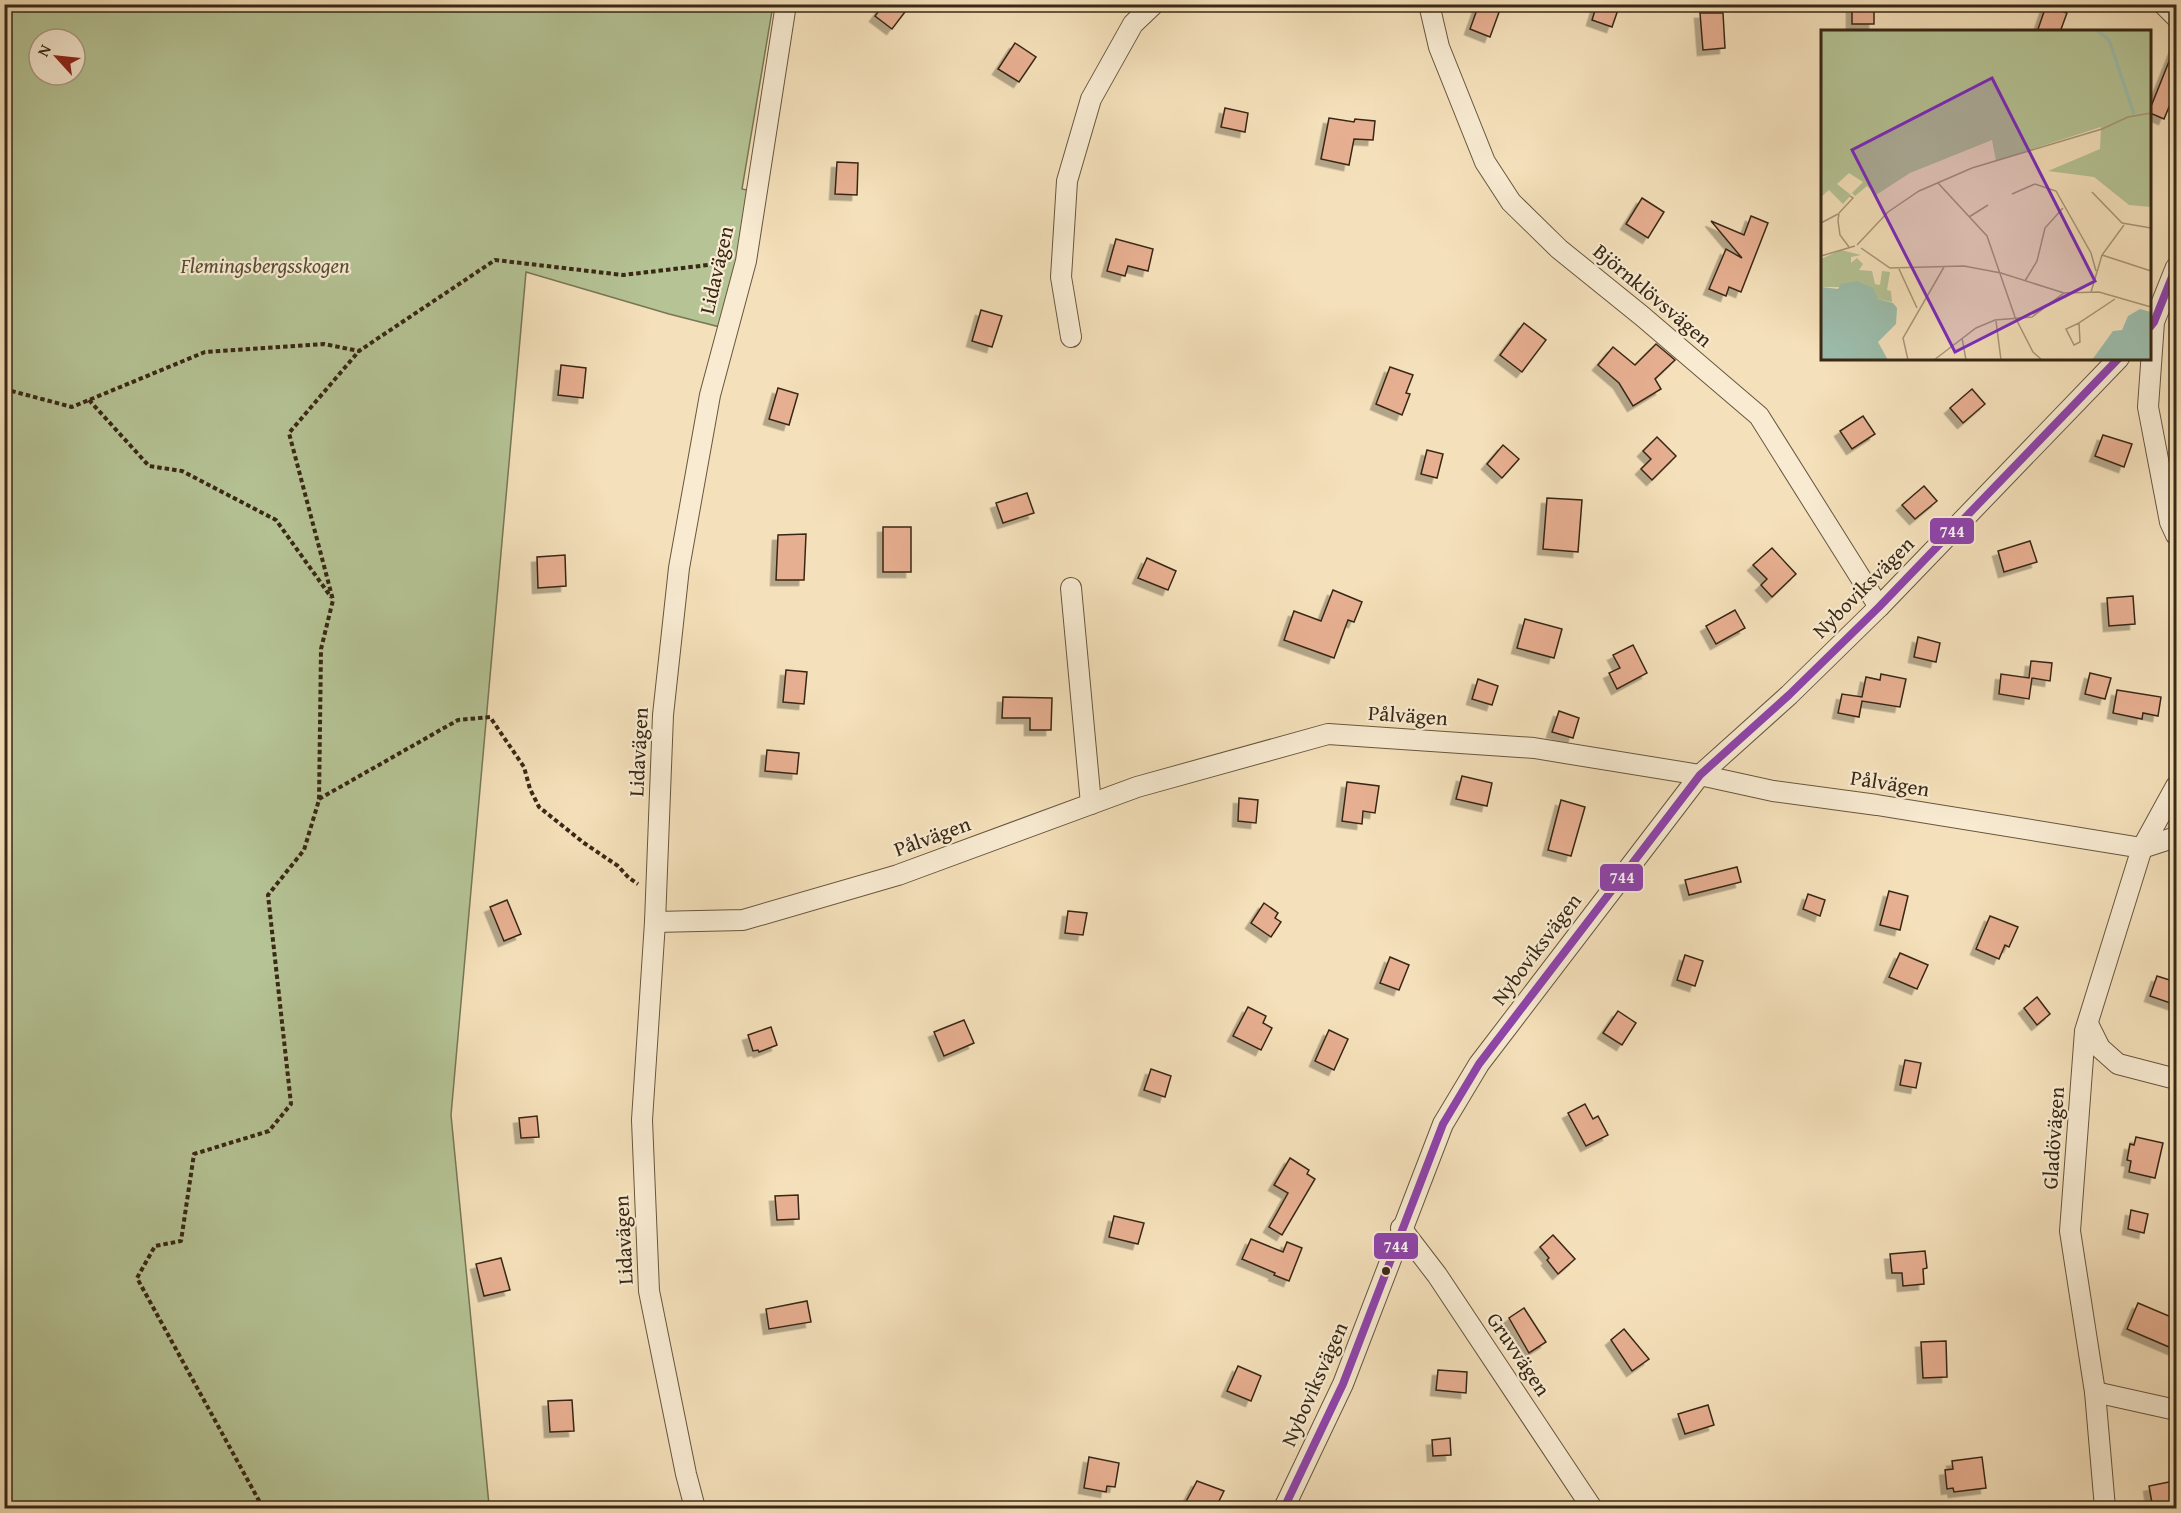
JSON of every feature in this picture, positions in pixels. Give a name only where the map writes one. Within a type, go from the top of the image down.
[{"type":"street","name":"Lidavägen","points":[[695,1509],[649,1291],[642,1120],[655,922],[663,715],[679,568],[710,395],[746,261],[786,4]]},
{"type":"street","points":[[1071,337],[1061,277],[1068,181],[1091,99],[1133,24],[1154,4]]},
{"type":"street","name":"Björnklövsvägen","points":[[1429,4],[1439,47],[1485,162],[1511,202],[1559,249],[1759,416],[1879,607]]},
{"type":"street","points":[[2163,4],[2176,17]]},
{"type":"street","points":[[2151,346],[2152,325],[2176,267]]},
{"type":"street","name":"Nyboviksvägen","points":[[1284,1509],[1343,1384],[1401,1228],[1443,1124],[1468,1081],[1543,979],[1700,775],[1789,695],[1879,607],[2117,360]]},
{"type":"street","points":[[2150,360],[2148,407],[2170,522],[2176,535]]},
{"type":"street","points":[[1071,588],[1091,804]]},
{"type":"street","name":"Pålvägen","points":[[655,922],[743,920],[898,875],[1137,787],[1328,734],[1534,748],[1700,775],[1773,791],[1877,805],[2142,848],[2176,837]]},
{"type":"street","name":"Gladövägen","points":[[2105,1509],[2096,1392],[2070,1231],[2085,1031],[2142,848],[2176,786]]},
{"type":"street","points":[[2088,1024],[2100,1048],[2118,1064],[2176,1078]]},
{"type":"street","name":"Gruvvägen","points":[[1401,1228],[1437,1275],[1592,1509]]},
{"type":"street","points":[[2096,1392],[2176,1410]]},
{"type":"path","points":[[263,1509],[137,1278],[155,1246],[181,1240],[194,1154],[269,1131],[291,1104],[268,895],[304,850],[319,800],[321,649],[333,600],[290,433],[358,351],[495,260],[623,275],[746,261]]},
{"type":"path","points":[[4,389],[72,407],[205,352],[324,344],[358,351]]},
{"type":"path","points":[[89,400],[149,466],[182,471],[276,520],[333,600]]},
{"type":"path","points":[[319,800],[458,720],[490,717],[524,767],[530,789],[539,807],[584,843],[618,866],[629,878],[644,887],[656,888]]},
{"type":"green space","name":"Flemingsbergsskogen","points":[[5,5],[773,5],[742,189],[756,192],[720,327],[526,272],[451,1115],[489,1505],[479,1508],[5,1508]]},
{"type":"building","points":[[884,4],[911,4],[892,29],[875,16]]},
{"type":"building","points":[[1479,4],[1502,4],[1490,37],[1470,29]]},
{"type":"building","points":[[1597,4],[1620,4],[1612,27],[1592,20]]},
{"type":"building","points":[[1852,4],[1874,4],[1874,24],[1852,24]]},
{"type":"building","points":[[2046,6],[2067,13],[2061,30],[2038,30]]},
{"type":"building","points":[[1700,13],[1723,13],[1725,48],[1703,50]]},
{"type":"building","points":[[1015,43],[1036,57],[1019,82],[998,69]]},
{"type":"building","points":[[2176,44],[2176,90],[2164,119],[2151,113],[2151,106]]},
{"type":"building","points":[[1225,108],[1248,113],[1245,132],[1221,127]]},
{"type":"building","points":[[1329,118],[1354,122],[1355,119],[1375,121],[1373,140],[1354,139],[1349,165],[1321,159]]},
{"type":"building","points":[[837,162],[858,163],[857,195],[835,194]]},
{"type":"building","points":[[1642,198],[1664,212],[1648,238],[1626,224]]},
{"type":"building","points":[[1751,216],[1768,223],[1741,292],[1729,287],[1726,296],[1709,289],[1726,249],[1742,258],[1711,221],[1744,235]]},
{"type":"building","points":[[1116,239],[1153,249],[1148,271],[1128,266],[1125,276],[1107,271]]},
{"type":"building","points":[[981,310],[1002,316],[992,347],[972,341]]},
{"type":"building","points":[[1524,323],[1546,340],[1522,372],[1500,355]]},
{"type":"building","points":[[1656,344],[1675,360],[1655,379],[1661,389],[1633,406],[1619,383],[1598,365],[1613,347],[1635,365]]},
{"type":"building","points":[[561,365],[586,368],[583,398],[558,395]]},
{"type":"building","points":[[1390,367],[1413,375],[1406,393],[1410,394],[1402,415],[1376,404]]},
{"type":"building","points":[[778,388],[798,394],[789,425],[769,419]]},
{"type":"building","points":[[1972,389],[1985,404],[1963,423],[1950,408]]},
{"type":"building","points":[[1863,416],[1875,434],[1852,449],[1840,431]]},
{"type":"building","points":[[2103,435],[2132,444],[2124,467],[2095,456]]},
{"type":"building","points":[[1657,437],[1676,456],[1652,480],[1641,469],[1651,459],[1643,451]]},
{"type":"building","points":[[1503,445],[1519,459],[1502,478],[1487,464]]},
{"type":"building","points":[[1427,450],[1443,454],[1437,478],[1421,474]]},
{"type":"building","points":[[1924,486],[1937,501],[1915,519],[1902,505]]},
{"type":"building","points":[[1027,493],[1034,513],[1003,523],[996,503]]},
{"type":"building","points":[[1547,498],[1582,500],[1578,552],[1543,549]]},
{"type":"building","points":[[883,527],[911,527],[911,572],[883,572]]},
{"type":"building","points":[[806,534],[804,580],[776,580],[778,535]]},
{"type":"building","points":[[2030,541],[2037,562],[2004,572],[1998,551]]},
{"type":"building","points":[[1772,548],[1796,574],[1772,597],[1761,585],[1767,579],[1753,565]]},
{"type":"building","points":[[565,555],[566,586],[538,588],[537,557]]},
{"type":"building","points":[[1147,558],[1176,571],[1168,590],[1138,578]]},
{"type":"building","points":[[1333,590],[1362,602],[1354,622],[1348,620],[1334,658],[1284,640],[1294,611],[1321,621]]},
{"type":"building","points":[[2133,596],[2135,624],[2109,626],[2107,598]]},
{"type":"building","points":[[1735,610],[1745,628],[1716,644],[1706,626]]},
{"type":"building","points":[[1525,619],[1562,629],[1554,658],[1517,648]]},
{"type":"building","points":[[1918,637],[1940,643],[1936,662],[1914,657]]},
{"type":"building","points":[[1633,645],[1647,673],[1617,689],[1609,673],[1620,668],[1613,655]]},
{"type":"building","points":[[2031,661],[2052,663],[2050,681],[2032,678],[2029,699],[1999,694],[2001,674],[2029,678]]},
{"type":"building","points":[[786,670],[807,672],[804,704],[783,702]]},
{"type":"building","points":[[2090,673],[2111,678],[2105,699],[2085,694]]},
{"type":"building","points":[[1881,674],[1906,679],[1900,707],[1862,701],[1859,717],[1838,713],[1842,694],[1862,697],[1866,677],[1880,680]]},
{"type":"building","points":[[1478,679],[1498,686],[1492,705],[1472,699]]},
{"type":"building","points":[[2117,690],[2161,697],[2158,716],[2143,713],[2142,719],[2113,713]]},
{"type":"building","points":[[1003,697],[1052,698],[1051,730],[1030,730],[1030,718],[1002,718]]},
{"type":"building","points":[[1559,711],[1579,718],[1573,738],[1552,732]]},
{"type":"building","points":[[767,750],[799,753],[797,774],[765,771]]},
{"type":"building","points":[[1462,776],[1492,783],[1487,806],[1456,799]]},
{"type":"building","points":[[1347,782],[1379,786],[1375,813],[1363,811],[1362,824],[1342,821]]},
{"type":"building","points":[[1239,798],[1258,800],[1256,823],[1238,821]]},
{"type":"building","points":[[1561,800],[1585,807],[1571,856],[1548,850]]},
{"type":"building","points":[[1737,867],[1741,882],[1689,895],[1685,880]]},
{"type":"building","points":[[1889,891],[1908,896],[1900,930],[1880,925]]},
{"type":"building","points":[[1808,894],[1825,900],[1820,916],[1803,909]]},
{"type":"building","points":[[507,900],[521,934],[504,941],[490,907]]},
{"type":"building","points":[[1264,903],[1278,913],[1275,918],[1281,922],[1271,937],[1251,923]]},
{"type":"building","points":[[1068,911],[1087,913],[1083,935],[1065,933]]},
{"type":"building","points":[[1990,916],[2018,927],[2009,947],[2005,945],[1999,959],[1976,949]]},
{"type":"building","points":[[1900,953],[1928,965],[1917,989],[1889,977]]},
{"type":"building","points":[[1685,955],[1703,961],[1695,986],[1677,980]]},
{"type":"building","points":[[1390,957],[1409,965],[1399,990],[1380,983]]},
{"type":"building","points":[[2157,976],[2176,982],[2176,1005],[2150,996]]},
{"type":"building","points":[[2037,997],[2050,1014],[2037,1025],[2024,1008]]},
{"type":"building","points":[[1248,1007],[1266,1016],[1263,1023],[1272,1028],[1261,1050],[1233,1036]]},
{"type":"building","points":[[1618,1011],[1636,1023],[1622,1045],[1603,1033]]},
{"type":"building","points":[[964,1020],[974,1043],[944,1056],[934,1032]]},
{"type":"building","points":[[771,1027],[777,1045],[759,1052],[758,1050],[753,1051],[748,1035]]},
{"type":"building","points":[[1329,1030],[1348,1039],[1334,1070],[1315,1061]]},
{"type":"building","points":[[1905,1060],[1921,1063],[1916,1088],[1900,1085]]},
{"type":"building","points":[[1151,1069],[1171,1076],[1165,1097],[1144,1090]]},
{"type":"building","points":[[1585,1104],[1593,1119],[1598,1116],[1608,1135],[1586,1146],[1568,1113]]},
{"type":"building","points":[[537,1116],[539,1137],[521,1138],[519,1118]]},
{"type":"building","points":[[2136,1137],[2163,1143],[2155,1178],[2129,1172],[2131,1161],[2127,1160],[2130,1144],[2134,1145]]},
{"type":"building","points":[[1290,1158],[1309,1170],[1307,1174],[1315,1179],[1282,1235],[1269,1227],[1288,1193],[1274,1185]]},
{"type":"building","points":[[798,1195],[799,1219],[777,1220],[775,1196]]},
{"type":"building","points":[[2131,1210],[2148,1214],[2144,1233],[2128,1229]]},
{"type":"building","points":[[1114,1216],[1144,1223],[1138,1244],[1109,1237]]},
{"type":"building","points":[[1553,1235],[1575,1259],[1558,1274],[1540,1247]]},
{"type":"building","points":[[1251,1239],[1283,1252],[1287,1242],[1302,1248],[1289,1281],[1242,1259]]},
{"type":"building","points":[[1925,1251],[1927,1268],[1923,1269],[1924,1284],[1903,1286],[1902,1273],[1892,1273],[1890,1254]]},
{"type":"building","points":[[501,1258],[510,1290],[484,1296],[476,1264]]},
{"type":"building","points":[[807,1301],[811,1322],[769,1329],[766,1309]]},
{"type":"building","points":[[2138,1303],[2176,1319],[2176,1350],[2127,1329]]},
{"type":"building","points":[[1524,1308],[1546,1342],[1529,1353],[1509,1318]]},
{"type":"building","points":[[1624,1329],[1649,1359],[1632,1371],[1611,1340]]},
{"type":"building","points":[[1946,1341],[1947,1377],[1923,1378],[1921,1342]]},
{"type":"building","points":[[1238,1366],[1261,1376],[1251,1401],[1227,1391]]},
{"type":"building","points":[[1438,1370],[1467,1372],[1466,1393],[1436,1390]]},
{"type":"building","points":[[572,1400],[574,1431],[550,1432],[548,1401]]},
{"type":"building","points":[[1708,1405],[1714,1425],[1685,1434],[1678,1414]]},
{"type":"building","points":[[1450,1438],[1451,1455],[1433,1456],[1432,1440]]},
{"type":"building","points":[[1089,1457],[1119,1463],[1115,1487],[1107,1486],[1106,1492],[1084,1488]]},
{"type":"building","points":[[1982,1457],[1986,1488],[1954,1492],[1953,1488],[1947,1489],[1945,1470],[1953,1469],[1952,1461]]},
{"type":"building","points":[[1197,1481],[1224,1491],[1215,1509],[1182,1509]]},
{"type":"building","points":[[2174,1481],[2176,1505],[2153,1509],[2149,1486]]},
{"type":"transit line","name":"744","points":[[2151,326],[2176,267]]},
{"type":"transit line","name":"744","points":[[1284,1508],[1343,1384],[1443,1124],[1479,1064],[1700,775],[1789,695],[1879,607],[2117,360]]}]
